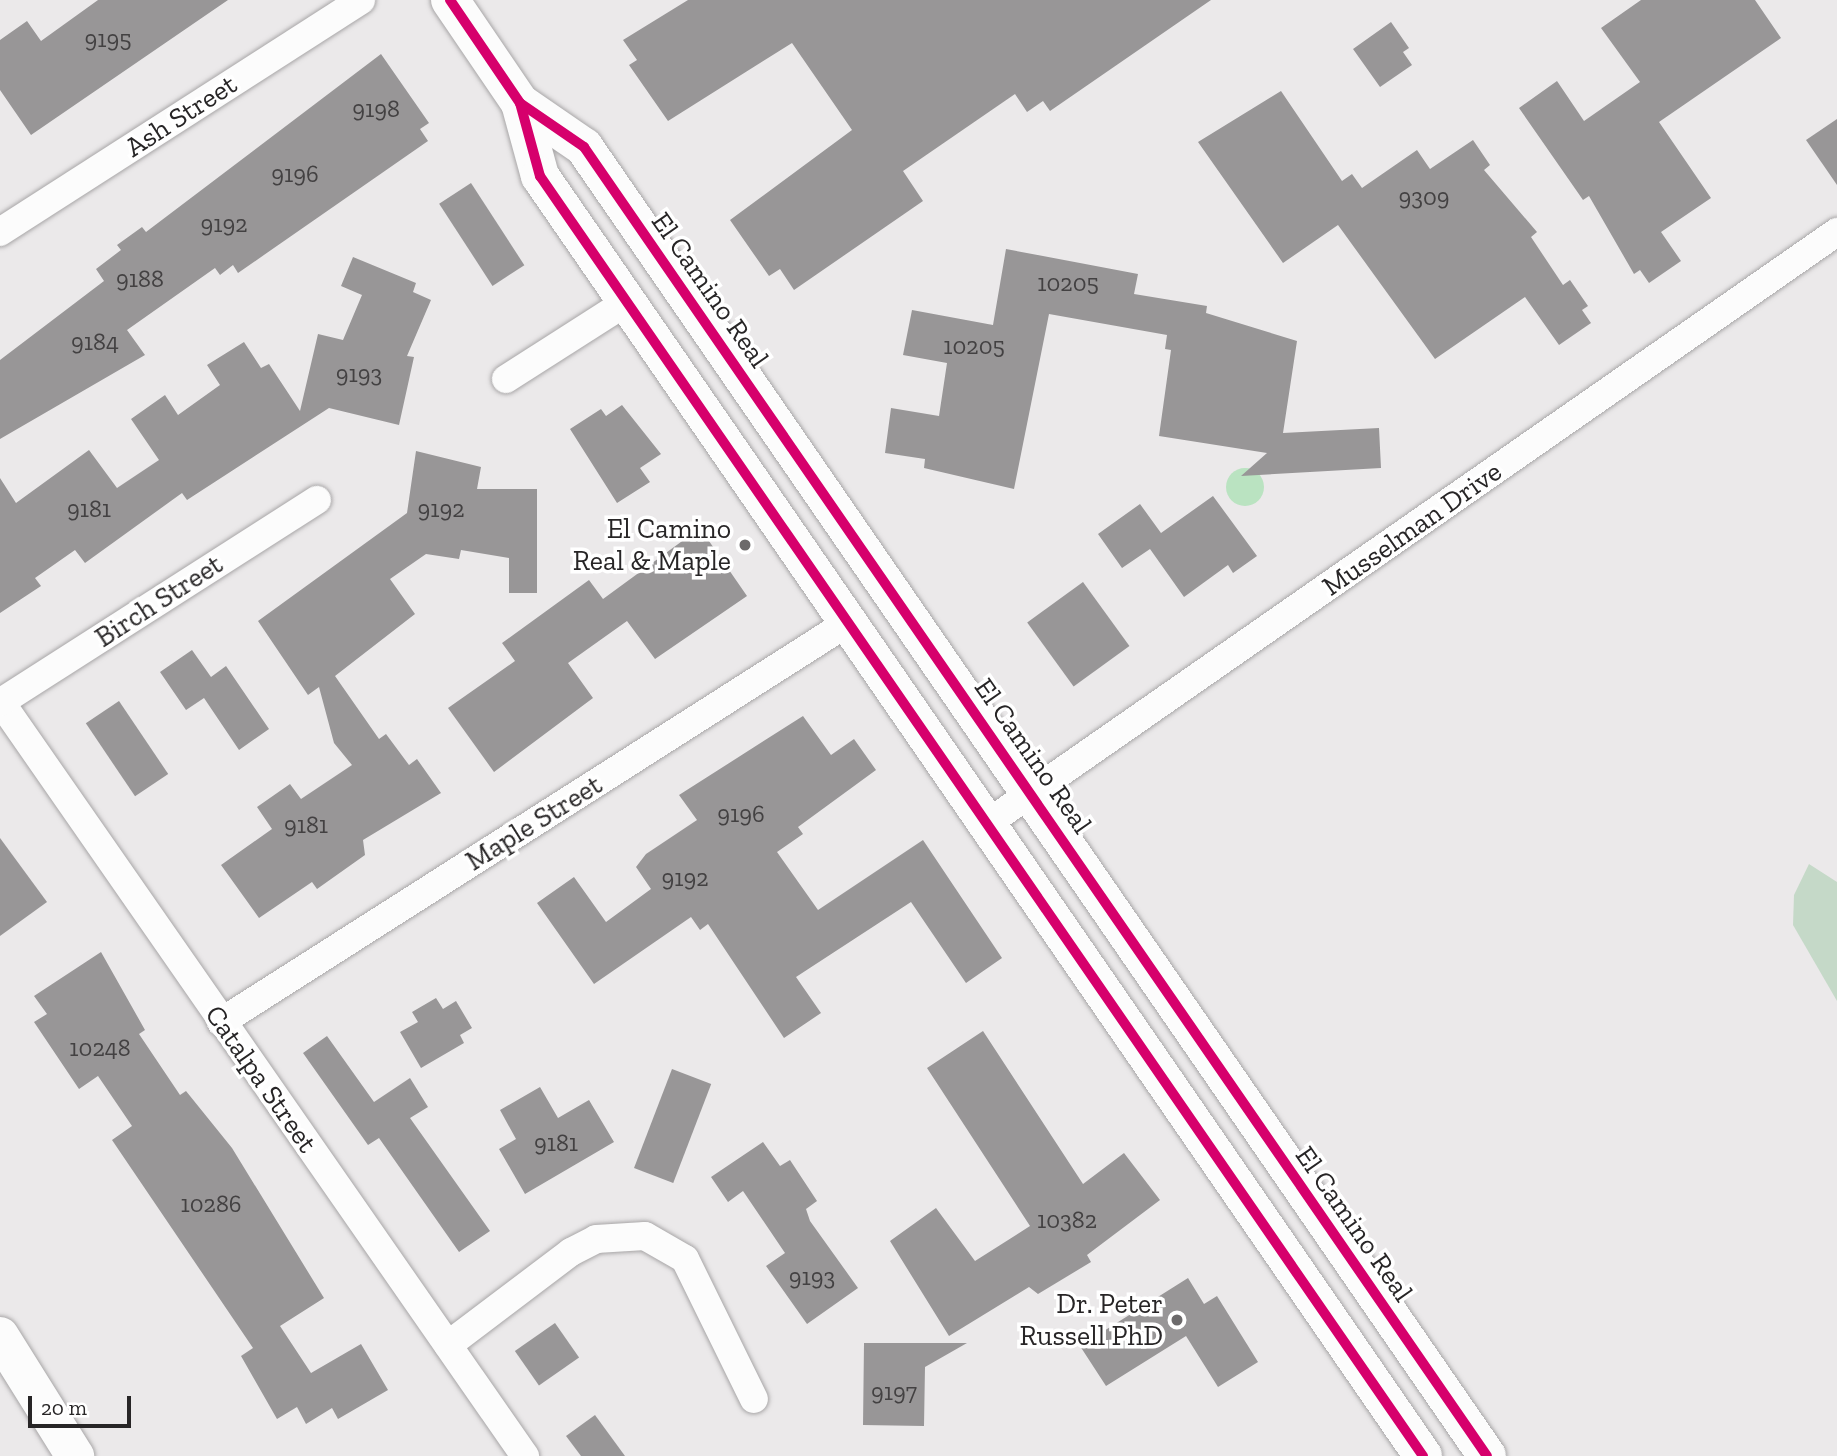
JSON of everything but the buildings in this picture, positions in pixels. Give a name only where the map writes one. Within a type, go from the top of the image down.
[{"type":"main road","name":"El Camino Real","points":[[450,0],[520,103],[540,176],[985,825],[1423,1456]]},
{"type":"main road","name":"El Camino Real","points":[[520,103],[584,147],[1487,1456]]},
{"type":"main road","points":[[0,1336],[75,1456]]},
{"type":"street","name":"Ash Street","points":[[0,232],[361,0]]},
{"type":"street","name":"Musselman Drive","points":[[985,825],[1837,232]]},
{"type":"street","points":[[506,379],[628,302]]},
{"type":"street","name":"Birch Street","points":[[1,702],[317,500]]},
{"type":"street","name":"Maple Street","points":[[221,1022],[847,623]]},
{"type":"street","name":"Catalpa Street","points":[[1,702],[525,1456]]},
{"type":"street","points":[[448,1345],[571,1252],[596,1239],[646,1236],[685,1258],[754,1399]]},
{"type":"shaded area","points":[[1245,468],[1258,474],[1264,487],[1258,500],[1245,506],[1232,500],[1226,487],[1232,474]]},
{"type":"shaded area","points":[[1809,864],[1837,882],[1837,1001],[1793,925],[1794,895]]},
{"type":"cycle path","points":[[450,0],[520,103],[584,147],[1487,1456]]},
{"type":"cycle path","points":[[520,103],[540,176],[1423,1456]]},
{"type":"place","name":"El Camino Real & Maple","points":[[745,545]]},
{"type":"place","name":"Dr. Peter Russell PhD","points":[[1177,1320]]}]
